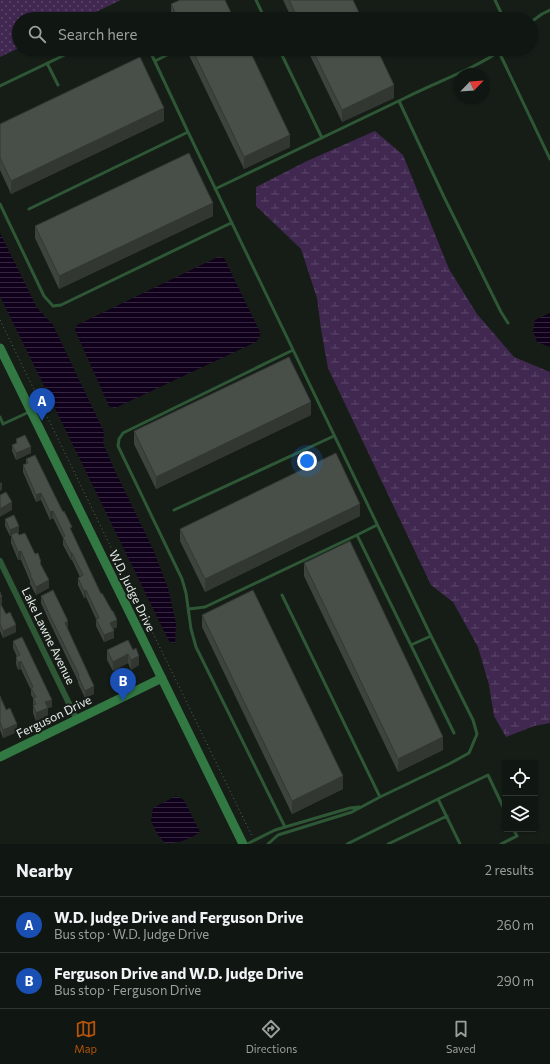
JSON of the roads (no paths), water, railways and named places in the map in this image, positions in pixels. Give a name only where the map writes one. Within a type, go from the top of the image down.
[{"type":"street","name":"W.D. Judge Drive","points":[[0,348],[243,844]]},
{"type":"street","name":"Lake Lawne Avenue","points":[[0,561],[77,720]]},
{"type":"street","name":"Ferguson Drive","points":[[0,756],[162,678]]},
{"type":"lane","points":[[256,0],[262,12]]},
{"type":"lane","points":[[495,0],[501,12]]},
{"type":"lane","points":[[538,17],[550,10]]},
{"type":"lane","points":[[0,86],[62,56]]},
{"type":"lane","points":[[152,56],[231,223],[473,720],[476,734],[469,753],[449,764],[352,812],[278,835],[268,844]]},
{"type":"lane","points":[[155,61],[165,56]]},
{"type":"lane","points":[[282,56],[322,138]]},
{"type":"lane","points":[[215,189],[492,56]]},
{"type":"lane","points":[[501,56],[550,159]]},
{"type":"lane","points":[[47,63],[58,85]]},
{"type":"lane","points":[[399,100],[444,197],[501,312],[508,323]]},
{"type":"lane","points":[[29,209],[188,132]]},
{"type":"lane","points":[[0,204],[44,296],[53,306],[61,305],[231,223]]},
{"type":"lane","points":[[285,827],[196,647],[191,629],[189,610],[182,579],[118,446],[119,439],[123,433],[293,350]]},
{"type":"lane","points":[[0,418],[3,424],[31,411]]},
{"type":"lane","points":[[174,510],[334,436]]},
{"type":"lane","points":[[189,610],[204,607],[377,525]]},
{"type":"lane","points":[[357,535],[454,733]]},
{"type":"lane","points":[[282,595],[380,797]]},
{"type":"lane","points":[[411,645],[431,636]]},
{"type":"lane","points":[[347,844],[488,775],[502,805]]},
{"type":"lane","points":[[438,799],[460,844]]},
{"type":"lane","points":[[247,844],[275,830],[350,808],[363,806]]},
{"type":"lane","points":[[388,844],[446,816]]},
{"type":"lane","points":[[501,844],[517,836],[515,832]]},
{"type":"place","name":"W.D. Judge Drive and Ferguson Drive","points":[[42,421]]},
{"type":"place","name":"Ferguson Drive and W.D. Judge Drive","points":[[123,701]]}]
